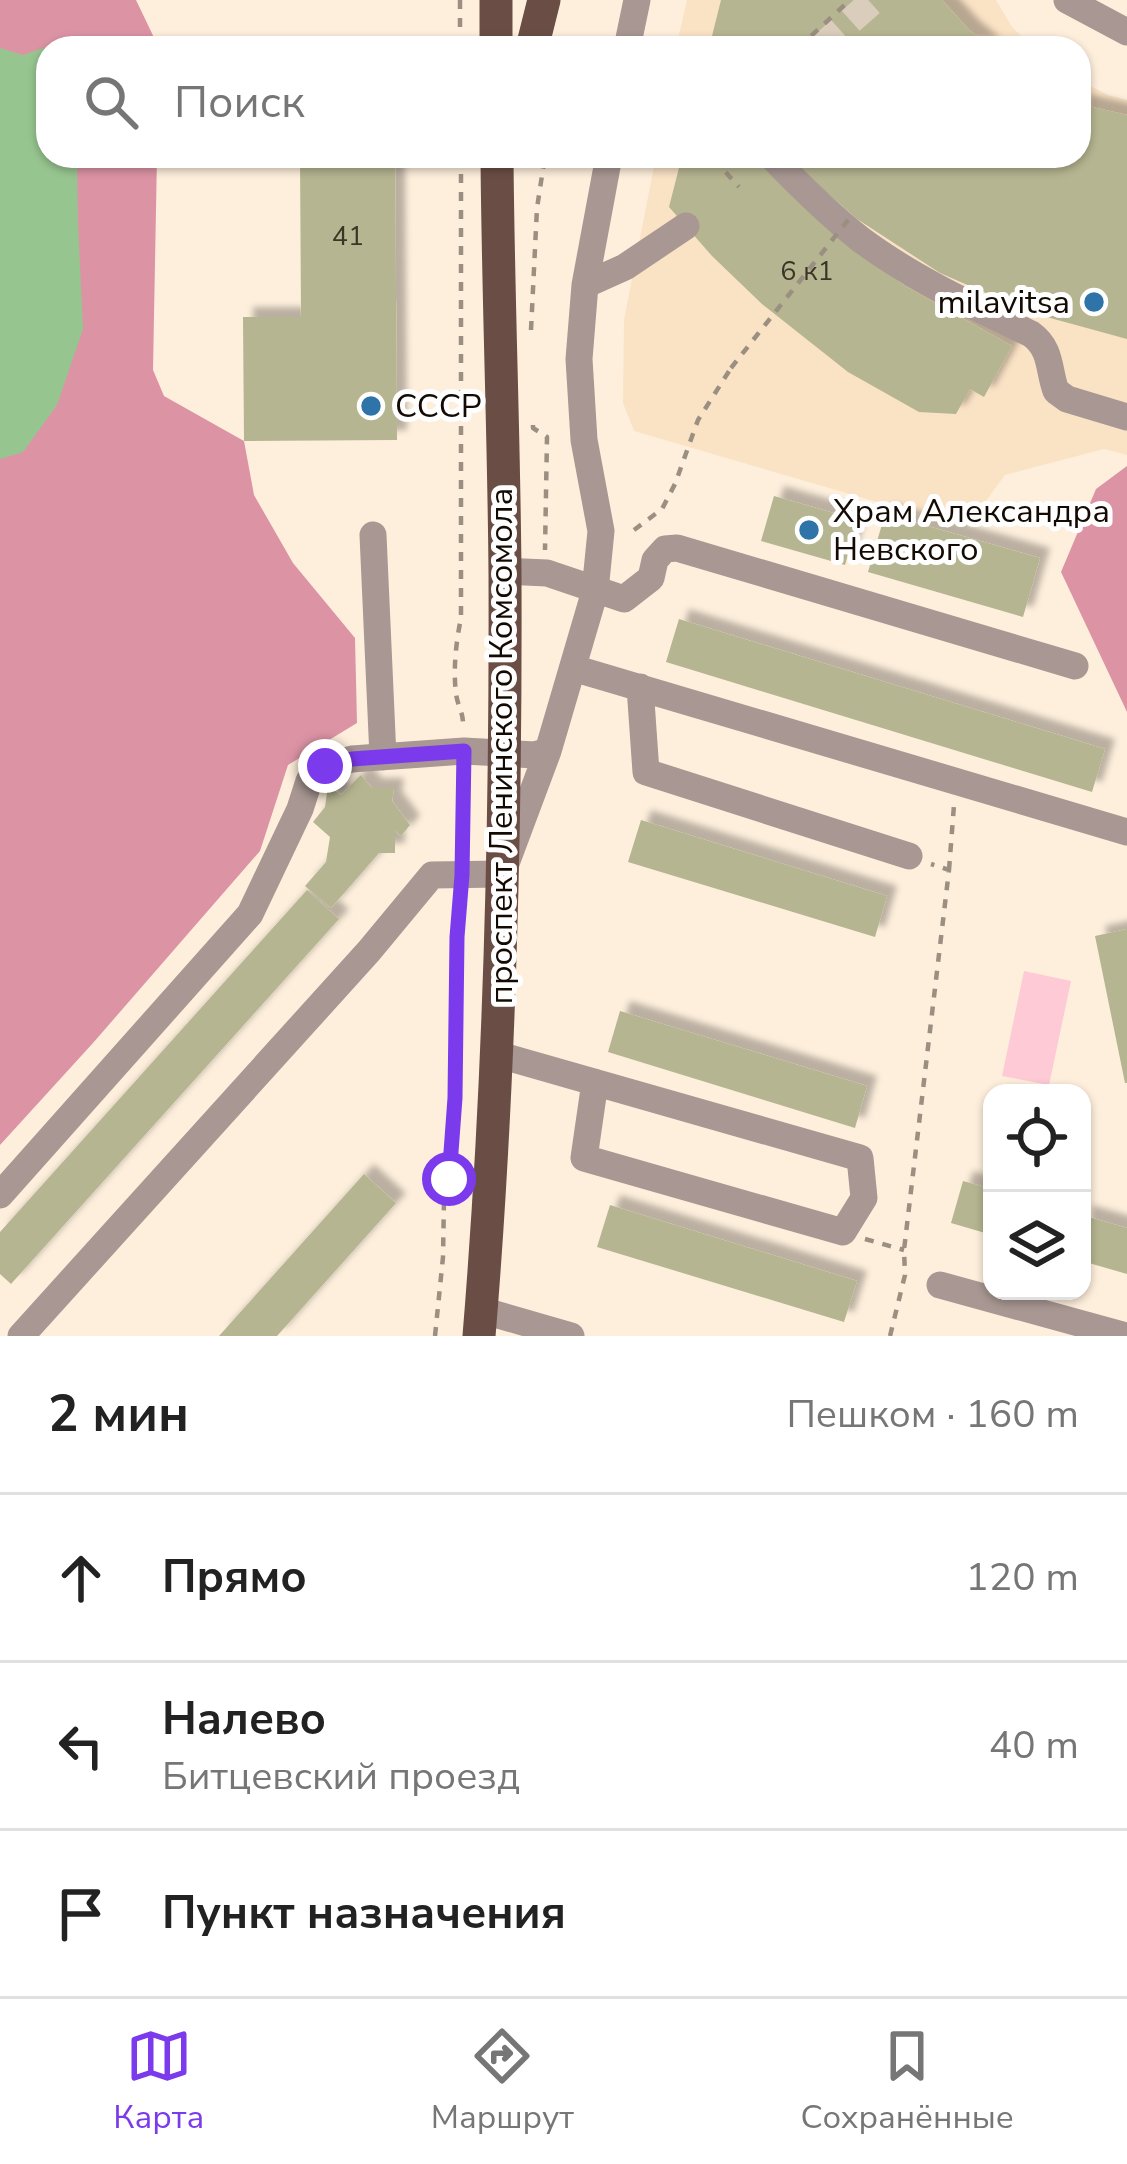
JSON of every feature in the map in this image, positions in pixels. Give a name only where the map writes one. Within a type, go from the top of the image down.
[{"type":"main road","points":[[496,0],[496,36]]},
{"type":"main road","points":[[535,36],[544,0]]},
{"type":"main road","name":"проспект Ленинского Комсомола","points":[[480,1323],[499,1054],[505,753],[497,168]]},
{"type":"main road","points":[[498,284],[511,168]]},
{"type":"street","points":[[630,36],[637,0]]},
{"type":"street","points":[[1067,0],[1127,32]]},
{"type":"street","points":[[21,1336],[432,875],[502,874],[548,751],[595,591],[601,531],[584,440],[579,359],[585,285],[607,168]]},
{"type":"street","points":[[782,168],[861,240],[945,292],[1042,342],[1056,391],[1067,399],[1127,417]]},
{"type":"street","points":[[585,285],[625,267],[686,226]]},
{"type":"street","points":[[374,535],[383,757]]},
{"type":"street","points":[[505,571],[547,573],[623,599],[650,578],[665,548],[677,548],[1075,666]]},
{"type":"street","points":[[573,668],[1127,832]]},
{"type":"street","points":[[640,687],[646,772],[909,856]]},
{"type":"street","points":[[0,1195],[250,914],[310,781],[325,766],[352,759],[464,751],[535,755],[548,751]]},
{"type":"street","points":[[499,1054],[860,1158],[864,1198],[843,1232],[584,1158],[595,1082]]},
{"type":"street","points":[[940,1285],[1126,1336]]},
{"type":"street","points":[[480,1323],[572,1336]]},
{"type":"path","points":[[460,0],[460,36]]},
{"type":"path","points":[[811,36],[850,0]]},
{"type":"path","points":[[435,1336],[444,1199],[453,1146],[462,875],[463,711],[456,699],[461,595],[460,168]]},
{"type":"path","points":[[530,342],[543,168]]},
{"type":"path","points":[[722,168],[739,187]]},
{"type":"path","points":[[634,530],[662,509],[698,420],[731,368],[852,215]]},
{"type":"path","points":[[532,407],[533,428],[547,437],[545,551]]},
{"type":"path","points":[[890,1336],[905,1275],[956,782]]},
{"type":"path","points":[[909,856],[949,871]]},
{"type":"path","points":[[843,1232],[904,1250]]},
{"type":"shaded area","points":[[0,0],[136,0],[153,36],[36,36],[36,168],[157,168],[153,370],[164,396],[244,441],[254,495],[293,563],[355,638],[357,723],[288,765],[260,851],[0,1145]]},
{"type":"shaded area","points":[[687,0],[996,0],[1021,36],[679,36]]},
{"type":"shaded area","points":[[0,48],[23,55],[36,50],[36,168],[77,168],[83,329],[57,405],[23,452],[0,459]]},
{"type":"shaded area","points":[[1091,86],[1127,100],[1127,455],[1104,449],[1005,475],[966,528],[634,431],[623,403],[624,320],[654,168],[1091,168]]},
{"type":"shaded area","points":[[1127,466],[1127,712],[1061,572],[1096,489]]},
{"type":"shaded area","points":[[1024,971],[1071,981],[1049,1084],[1002,1076]]},
{"type":"building","points":[[721,0],[942,0],[976,36],[712,36]]},
{"type":"building","points":[[1091,107],[1127,115],[1127,339],[1032,313],[940,273],[857,219],[799,168],[1091,168]]},
{"type":"building","points":[[300,168],[395,168],[397,440],[244,441],[243,317],[301,317]]},
{"type":"building","points":[[679,168],[773,168],[829,226],[905,286],[1012,346],[984,397],[970,389],[956,414],[919,412],[848,372],[762,304],[669,207]]},
{"type":"building","name":"Храм Александра Невского","points":[[774,496],[858,520],[845,565],[761,541]]},
{"type":"building","points":[[885,514],[1040,558],[1023,617],[868,572]]},
{"type":"building","points":[[679,619],[1105,749],[1092,792],[666,662]]},
{"type":"building","points":[[361,775],[372,788],[394,788],[392,801],[410,825],[401,836],[395,831],[395,853],[379,853],[331,908],[305,886],[326,862],[330,837],[313,822],[325,807],[328,786],[341,795]]},
{"type":"building","points":[[641,820],[887,896],[875,937],[628,862]]},
{"type":"building","points":[[307,890],[339,919],[11,1284],[0,1274],[0,1232]]},
{"type":"building","points":[[1127,929],[1127,1083],[1125,1083],[1095,936]]},
{"type":"building","points":[[620,1011],[867,1086],[855,1128],[608,1052]]},
{"type":"building","points":[[364,1174],[396,1203],[277,1336],[219,1336]]},
{"type":"building","points":[[963,1181],[983,1187],[983,1232],[951,1223]]},
{"type":"building","points":[[610,1205],[857,1281],[844,1322],[597,1247]]},
{"type":"building","points":[[1091,1218],[1127,1228],[1127,1274],[1091,1264]]},
{"type":"tunnel","points":[[834,36],[874,0]]},
{"type":"place","name":"milavitsa","points":[[1094,302]]},
{"type":"place","name":"СССР","points":[[371,406]]},
{"type":"place","name":"Храм Александра Невского","points":[[809,530]]},
{"type":"route","points":[[325,766],[352,759],[464,751],[449,1179]]}]
